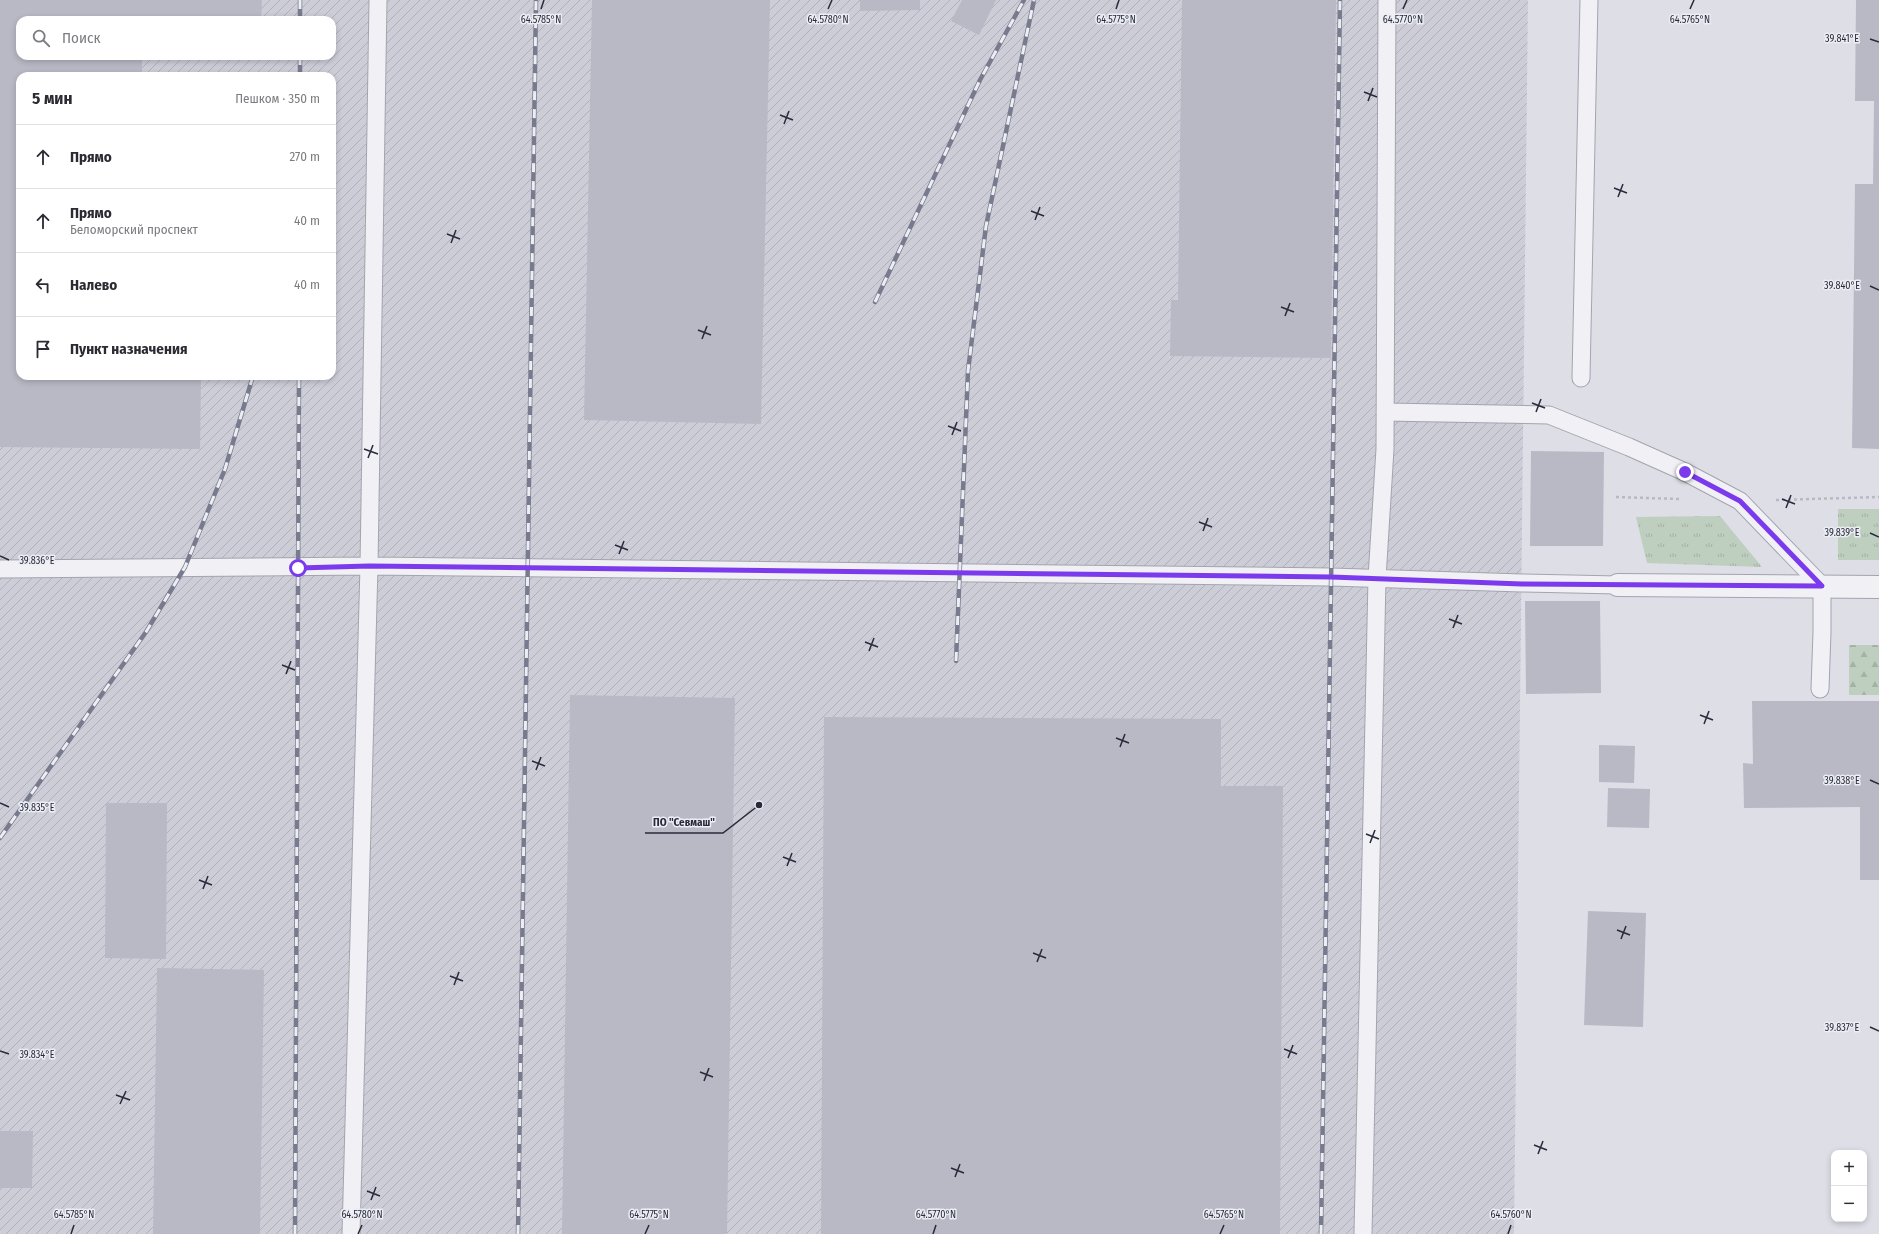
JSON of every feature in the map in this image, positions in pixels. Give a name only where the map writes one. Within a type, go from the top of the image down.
[{"type":"street","points":[[1618,585],[1879,587]]},
{"type":"lane","points":[[351,1234],[369,566],[378,0]]},
{"type":"lane","points":[[1363,1234],[1377,578],[1385,449],[1387,0]]},
{"type":"lane","points":[[1581,378],[1589,0]]},
{"type":"lane","points":[[1385,412],[1550,415],[1622,444],[1685,472],[1740,501],[1822,586],[1820,689]]},
{"type":"lane","points":[[0,570],[369,566],[1377,578],[1522,584],[1618,585]]},
{"type":"shaded area","points":[[0,0],[1528,0],[1514,1234],[0,1234]]},
{"type":"green space","points":[[1838,509],[1879,509],[1879,560],[1838,560]]},
{"type":"green space","points":[[1720,516],[1762,567],[1647,563],[1636,517]]},
{"type":"green space","points":[[1849,645],[1879,645],[1879,695],[1849,695]]},
{"type":"building","points":[[0,0],[262,0],[261,16],[16,16],[16,60],[142,60],[142,72],[16,72],[16,380],[201,380],[200,449],[0,447]]},
{"type":"building","points":[[592,0],[770,0],[761,424],[584,420]]},
{"type":"building","points":[[860,0],[920,0],[920,10],[860,11]]},
{"type":"building","points":[[962,0],[996,0],[979,35],[951,21]]},
{"type":"building","points":[[1182,0],[1336,0],[1331,358],[1170,356],[1171,300],[1178,300]]},
{"type":"building","points":[[1856,0],[1879,0],[1879,449],[1852,448],[1855,184],[1873,184],[1874,101],[1855,101]]},
{"type":"building","points":[[1531,451],[1604,452],[1603,546],[1530,546]]},
{"type":"building","points":[[1525,601],[1600,601],[1601,693],[1526,694]]},
{"type":"building","points":[[570,695],[735,698],[727,1234],[562,1234]]},
{"type":"building","points":[[1752,701],[1879,701],[1879,880],[1860,880],[1860,807],[1744,808],[1743,763],[1753,764]]},
{"type":"building","points":[[824,717],[1221,719],[1221,786],[1283,786],[1280,1234],[821,1234]]},
{"type":"building","points":[[1599,745],[1635,746],[1634,783],[1599,782]]},
{"type":"building","points":[[1608,788],[1650,789],[1649,828],[1607,827]]},
{"type":"building","points":[[106,803],[167,803],[166,959],[105,958]]},
{"type":"building","points":[[1588,911],[1646,913],[1643,1027],[1584,1025]]},
{"type":"building","points":[[157,968],[264,970],[260,1234],[153,1234]]},
{"type":"building","points":[[0,1131],[33,1131],[32,1188],[0,1188]]},
{"type":"railway","points":[[300,0],[300,16]]},
{"type":"railway","points":[[518,1234],[536,0]]},
{"type":"railway","points":[[875,302],[980,80],[1024,0]]},
{"type":"railway","points":[[956,661],[968,371],[986,226],[1034,0]]},
{"type":"railway","points":[[1321,1234],[1340,0]]},
{"type":"railway","points":[[300,60],[300,72]]},
{"type":"railway","points":[[0,838],[146,632],[185,567],[225,469],[252,380]]},
{"type":"railway","points":[[295,1234],[299,380]]},
{"type":"place","name":"ПО \"Севмаш\"","points":[[759,805]]},
{"type":"route","points":[[298,568],[369,566],[1331,577],[1522,584],[1822,586],[1740,501],[1685,472]]}]
